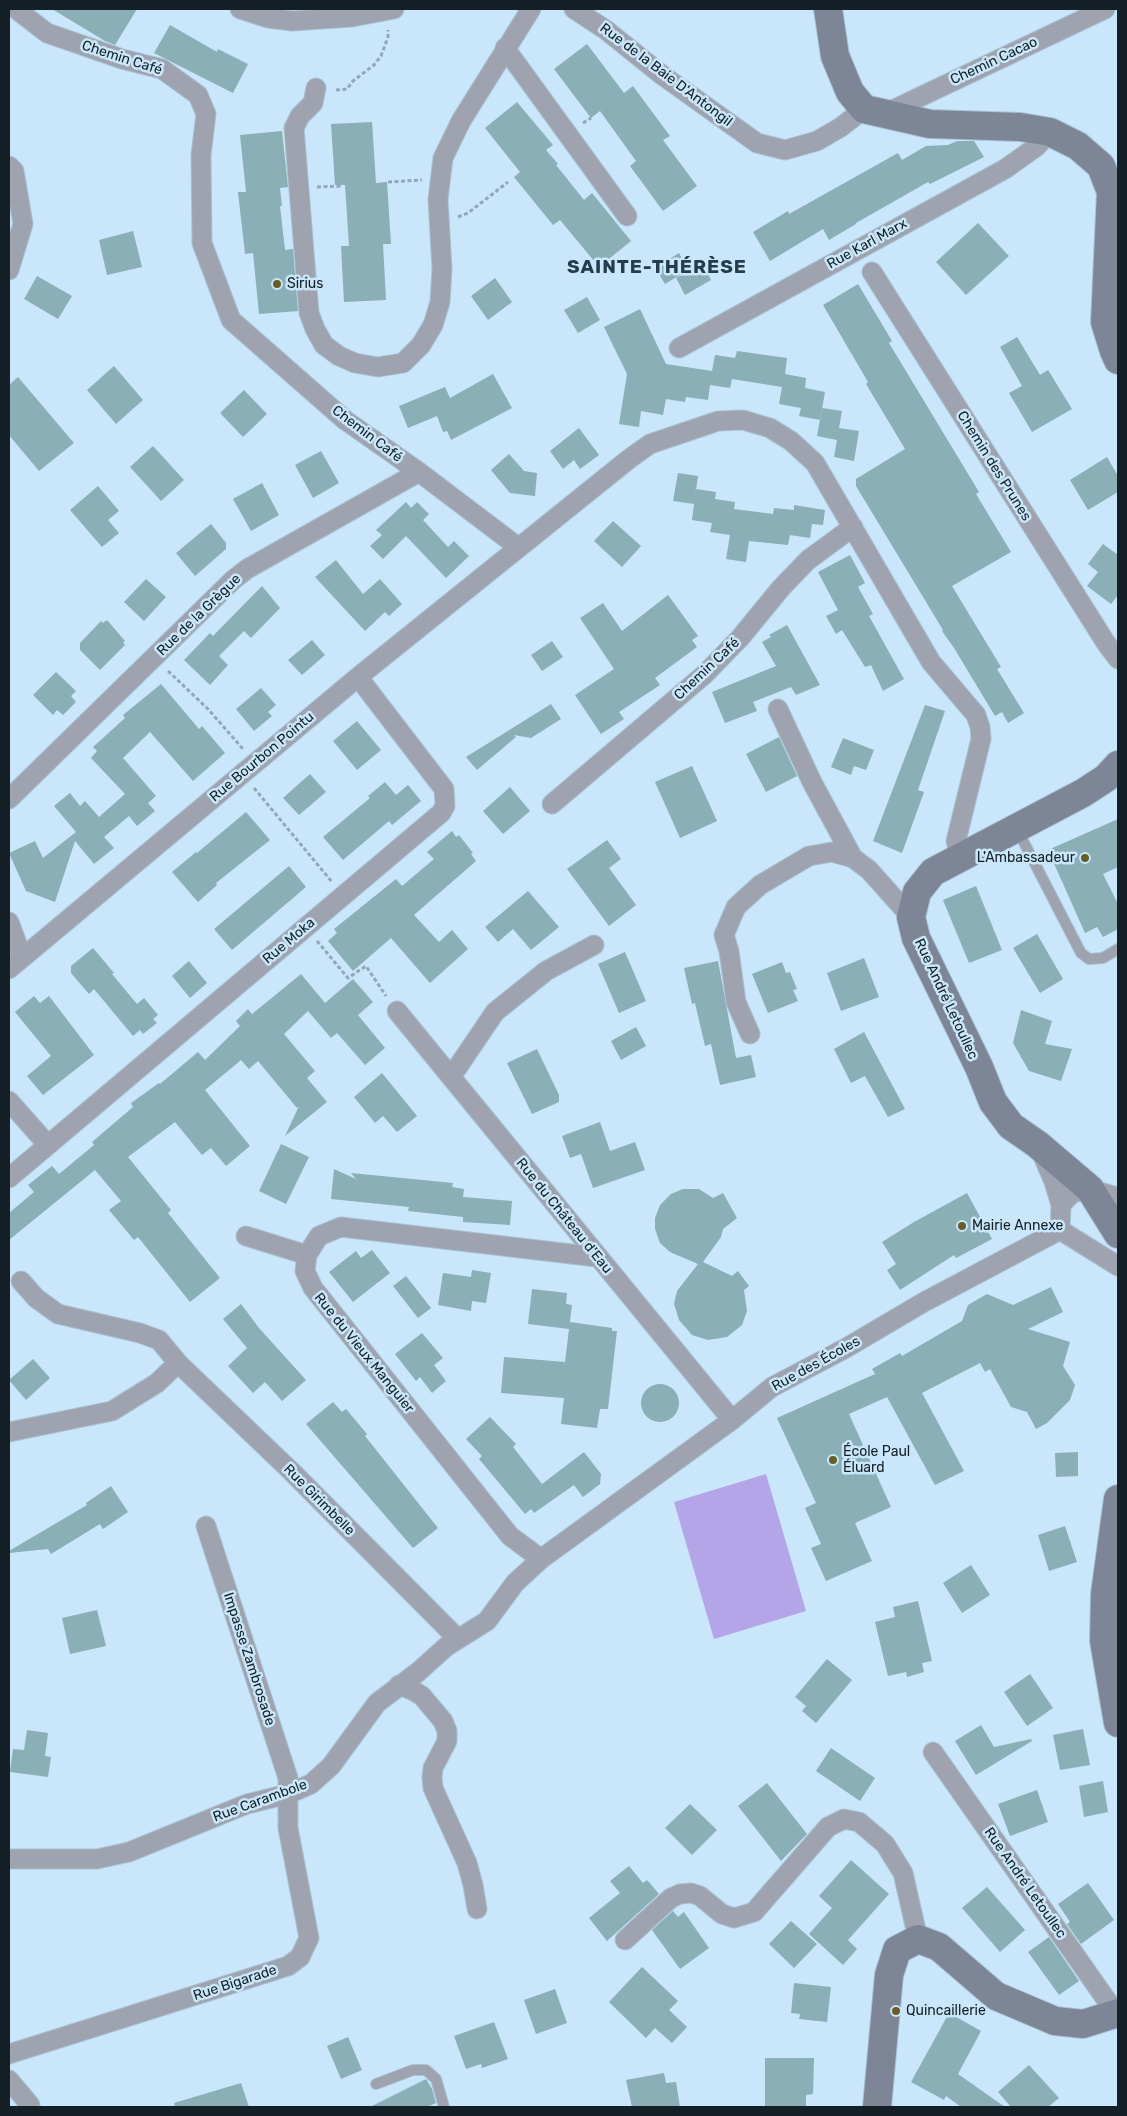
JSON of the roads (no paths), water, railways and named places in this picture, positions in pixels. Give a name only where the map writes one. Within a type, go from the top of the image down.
[{"type":"main road","points":[[828,9],[835,56],[850,92],[874,112],[930,124],[1020,127],[1050,132],[1078,146],[1101,166],[1114,192],[1105,322],[1118,360]]},
{"type":"main road","name":"Rue André Letoullec","points":[[1118,765],[1106,778],[1082,793],[933,872],[917,892],[911,917],[916,938],[979,1067],[993,1102],[1011,1126],[1037,1144],[1073,1157],[1092,1169],[1107,1196],[1118,1235]]},
{"type":"main road","points":[[1118,1499],[1114,1565],[1104,1594],[1104,1642],[1118,1723]]},
{"type":"main road","points":[[877,2107],[888,1975],[897,1950],[918,1939]]},
{"type":"main road","name":"Rue André Letoullec","points":[[918,1939],[940,1947],[996,1996],[1055,2021],[1083,2024],[1118,2014]]},
{"type":"street","name":"Chemin Café","points":[[16,9],[47,33],[122,59],[162,69],[198,95],[206,114],[201,156],[202,243],[231,320],[345,420],[419,472],[518,547]]},
{"type":"street","points":[[240,9],[268,18],[292,21],[352,17],[390,10]]},
{"type":"street","points":[[315,89],[313,104],[300,116],[294,128],[309,312],[315,329],[324,345],[339,356],[355,363],[378,367],[403,362],[421,345],[433,326],[440,302],[442,269],[438,199],[443,158],[461,121],[530,9]]},
{"type":"street","name":"Rue de la Baie D'Antongil","points":[[574,9],[606,30],[662,75],[757,143],[785,150],[817,141],[841,127],[874,112]]},
{"type":"street","name":"Chemin Cacao","points":[[874,112],[1105,9]]},
{"type":"street","points":[[505,48],[627,216]]},
{"type":"street","name":"Rue Karl Marx","points":[[678,348],[1005,169],[1036,147],[1050,132]]},
{"type":"street","points":[[9,166],[14,171],[23,224],[9,270]]},
{"type":"street","name":"Chemin des Prunes","points":[[872,272],[1106,644],[1118,659]]},
{"type":"street","points":[[518,547],[650,444],[718,422],[744,420],[770,428],[791,440],[815,463],[932,662],[976,715],[981,739],[956,841],[960,857]]},
{"type":"street","name":"Rue de la Grègue","points":[[9,799],[233,580],[247,569],[419,472]]},
{"type":"street","name":"Chemin Café","points":[[552,804],[705,674],[740,638],[781,588],[808,560],[853,527]]},
{"type":"street","name":"Rue Bourbon Pointu","points":[[16,963],[358,677],[518,547]]},
{"type":"street","name":"Rue Moka","points":[[9,1178],[441,813],[445,806],[446,798],[444,789],[358,677]]},
{"type":"street","points":[[778,709],[812,782],[853,858]]},
{"type":"street","points":[[750,1034],[736,1002],[729,951],[724,935],[736,907],[760,885],[809,856],[832,852],[853,858],[869,870],[911,917]]},
{"type":"street","points":[[9,922],[16,963]]},
{"type":"street","points":[[451,1077],[495,1012],[546,971],[594,945]]},
{"type":"street","name":"Rue du Château d'Eau","points":[[396,1011],[732,1420]]},
{"type":"street","points":[[9,1100],[47,1144]]},
{"type":"street","points":[[1037,1144],[1054,1182],[1061,1205],[1060,1230],[1118,1266]]},
{"type":"street","points":[[1061,1205],[1072,1194],[1107,1196]]},
{"type":"street","points":[[246,1236],[306,1255],[319,1236],[341,1227],[597,1257]]},
{"type":"street","name":"Rue des Écoles","points":[[458,1639],[487,1621],[515,1584],[541,1559],[732,1420],[772,1387],[846,1348],[924,1302],[1060,1230]]},
{"type":"street","points":[[1093,1251],[1118,1235]]},
{"type":"street","name":"Rue du Vieux Manguier","points":[[306,1255],[305,1271],[313,1288],[510,1536],[541,1559]]},
{"type":"street","name":"Rue Girimbelle","points":[[21,1281],[36,1298],[58,1314],[159,1340],[178,1363],[291,1471],[458,1639]]},
{"type":"street","points":[[9,1432],[112,1411],[157,1383],[178,1363]]},
{"type":"street","name":"Impasse Zambrosade","points":[[206,1526],[288,1778],[288,1794]]},
{"type":"street","name":"Rue Carambole","points":[[9,1859],[97,1859],[130,1852],[247,1804],[288,1794],[311,1784],[331,1766],[377,1704],[458,1639]]},
{"type":"street","points":[[398,1686],[414,1691],[422,1696],[443,1721],[447,1731],[447,1741],[434,1768],[432,1777],[433,1788],[467,1863],[477,1909]]},
{"type":"street","name":"Rue André Letoullec","points":[[932,1752],[1118,2014]]},
{"type":"street","name":"Rue Bigarade","points":[[9,2054],[288,1966],[300,1957],[310,1938],[288,1828],[288,1794]]},
{"type":"street","points":[[625,1940],[671,1898],[680,1894],[691,1893],[700,1896],[722,1914],[734,1918],[754,1912],[828,1827],[844,1819],[859,1822],[885,1844],[903,1873],[918,1939]]},
{"type":"street","points":[[9,2080],[30,2105]]},
{"type":"lane","points":[[1016,828],[1081,953],[1089,959],[1103,958],[1118,949]]},
{"type":"lane","points":[[376,2084],[413,2070],[426,2070],[436,2079],[444,2107]]},
{"type":"place","name":"Sirius","points":[[277,284]]},
{"type":"place","name":"L'Ambassadeur","points":[[1085,858]]},
{"type":"place","name":"Mairie Annexe","points":[[962,1226]]},
{"type":"place","name":"École Paul Éluard","points":[[833,1460]]},
{"type":"place","name":"Quincaillerie","points":[[896,2011]]},
{"type":"district","name":"SAINTE-THÉRÈSE","points":[[657,268]]}]
